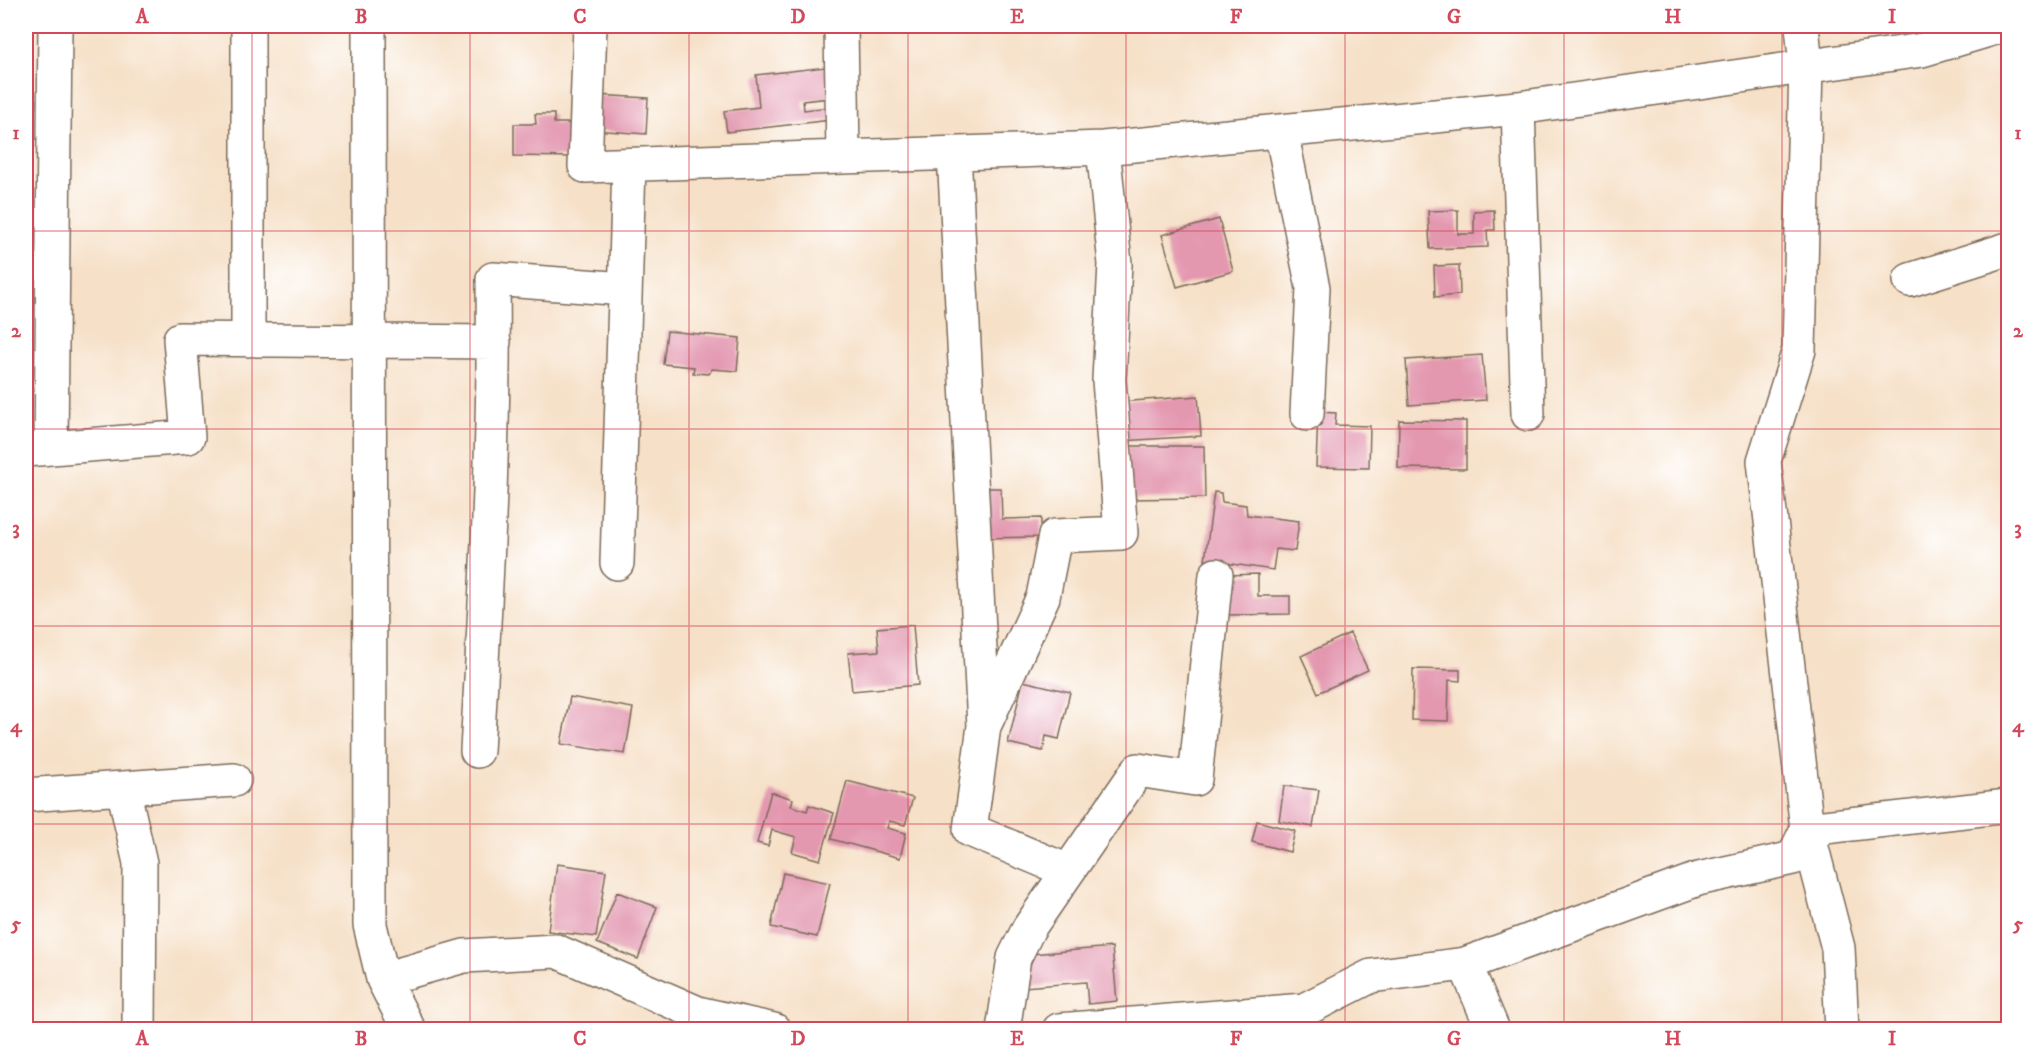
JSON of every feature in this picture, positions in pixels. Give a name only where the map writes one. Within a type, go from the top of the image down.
[{"type":"street","points":[[55,26],[38,449],[188,437],[180,339],[494,342]]},
{"type":"street","points":[[248,26],[248,340]]},
{"type":"street","points":[[369,26],[370,925],[383,979],[409,1029]]},
{"type":"street","points":[[590,26],[585,166],[1102,148],[1518,108],[1922,50],[2002,26]]},
{"type":"street","points":[[841,26],[843,156]]},
{"type":"street","points":[[1802,26],[1806,66],[1799,350],[1764,461],[1807,829],[1838,948],[1842,1029]]},
{"type":"street","points":[[1518,108],[1528,414]]},
{"type":"street","points":[[1281,131],[1313,288],[1306,414]]},
{"type":"street","points":[[984,726],[1043,597],[1055,536],[1121,533],[1109,380],[1115,264],[1102,148]]},
{"type":"street","points":[[954,153],[984,726],[970,830],[1068,871]]},
{"type":"street","points":[[617,563],[629,165]]},
{"type":"street","points":[[1910,280],[2008,249]]},
{"type":"street","points":[[477,752],[484,629],[494,342],[493,279],[625,289]]},
{"type":"street","points":[[1003,1029],[1014,958],[1029,928],[1138,770],[1195,779],[1216,575]]},
{"type":"street","points":[[26,795],[234,780]]},
{"type":"street","points":[[123,788],[141,863],[140,1029]]},
{"type":"street","points":[[1807,829],[2008,806]]},
{"type":"street","points":[[1059,1029],[1308,1020],[1371,976],[1465,964],[1698,879],[1793,858],[1807,829]]},
{"type":"street","points":[[383,979],[464,956],[556,951],[698,1013],[774,1029]]},
{"type":"street","points":[[1465,964],[1493,1029]]},
{"type":"building","points":[[826,67],[830,98],[803,101],[804,110],[830,107],[831,120],[727,132],[724,111],[759,107],[756,75]]},
{"type":"building","points":[[596,95],[648,98],[646,134],[594,130]]},
{"type":"building","points":[[535,114],[554,114],[554,123],[575,123],[575,157],[514,156],[514,124],[536,124]]},
{"type":"building","points":[[1458,210],[1458,234],[1474,234],[1474,211],[1494,210],[1495,230],[1487,230],[1488,247],[1430,249],[1428,211]]},
{"type":"building","points":[[1219,219],[1233,271],[1177,287],[1162,235]]},
{"type":"building","points":[[1459,265],[1460,295],[1435,297],[1434,266]]},
{"type":"building","points":[[667,331],[740,338],[737,371],[712,369],[709,374],[693,373],[694,367],[663,364]]},
{"type":"building","points":[[1482,355],[1486,400],[1409,405],[1406,360]]},
{"type":"building","points":[[1198,396],[1201,436],[1121,441],[1119,402]]},
{"type":"building","points":[[1318,412],[1336,413],[1335,425],[1370,426],[1369,468],[1316,467]]},
{"type":"building","points":[[1399,420],[1466,421],[1466,469],[1398,468]]},
{"type":"building","points":[[1127,446],[1204,446],[1205,498],[1127,499]]},
{"type":"building","points":[[979,488],[1001,488],[1002,519],[1041,518],[1041,537],[979,538]]},
{"type":"building","points":[[1214,492],[1221,493],[1222,502],[1246,505],[1247,515],[1299,521],[1295,551],[1276,549],[1273,570],[1205,560]]},
{"type":"building","points":[[1258,574],[1258,596],[1290,596],[1290,614],[1227,615],[1227,575]]},
{"type":"building","points":[[913,625],[918,685],[852,691],[848,653],[879,651],[877,628]]},
{"type":"building","points":[[1350,633],[1368,670],[1318,693],[1301,656]]},
{"type":"building","points":[[1413,669],[1460,670],[1460,681],[1449,680],[1448,721],[1412,720]]},
{"type":"building","points":[[1023,681],[1070,692],[1059,739],[1046,736],[1043,751],[1008,743]]},
{"type":"building","points":[[570,697],[633,708],[625,754],[561,744]]},
{"type":"building","points":[[847,781],[913,798],[905,825],[889,821],[887,828],[906,833],[900,858],[831,839]]},
{"type":"building","points":[[1284,786],[1319,790],[1313,827],[1279,821]]},
{"type":"building","points":[[771,792],[793,799],[791,806],[807,811],[809,805],[834,813],[820,860],[792,852],[796,837],[772,830],[768,846],[757,843]]},
{"type":"building","points":[[1257,821],[1295,831],[1290,852],[1252,842]]},
{"type":"building","points":[[557,864],[606,871],[596,937],[548,931]]},
{"type":"building","points":[[783,873],[830,883],[817,937],[771,927]]},
{"type":"building","points":[[617,892],[657,907],[638,959],[597,943]]},
{"type":"building","points":[[1112,947],[1117,1001],[1088,1004],[1086,982],[1024,987],[1020,955]]}]
